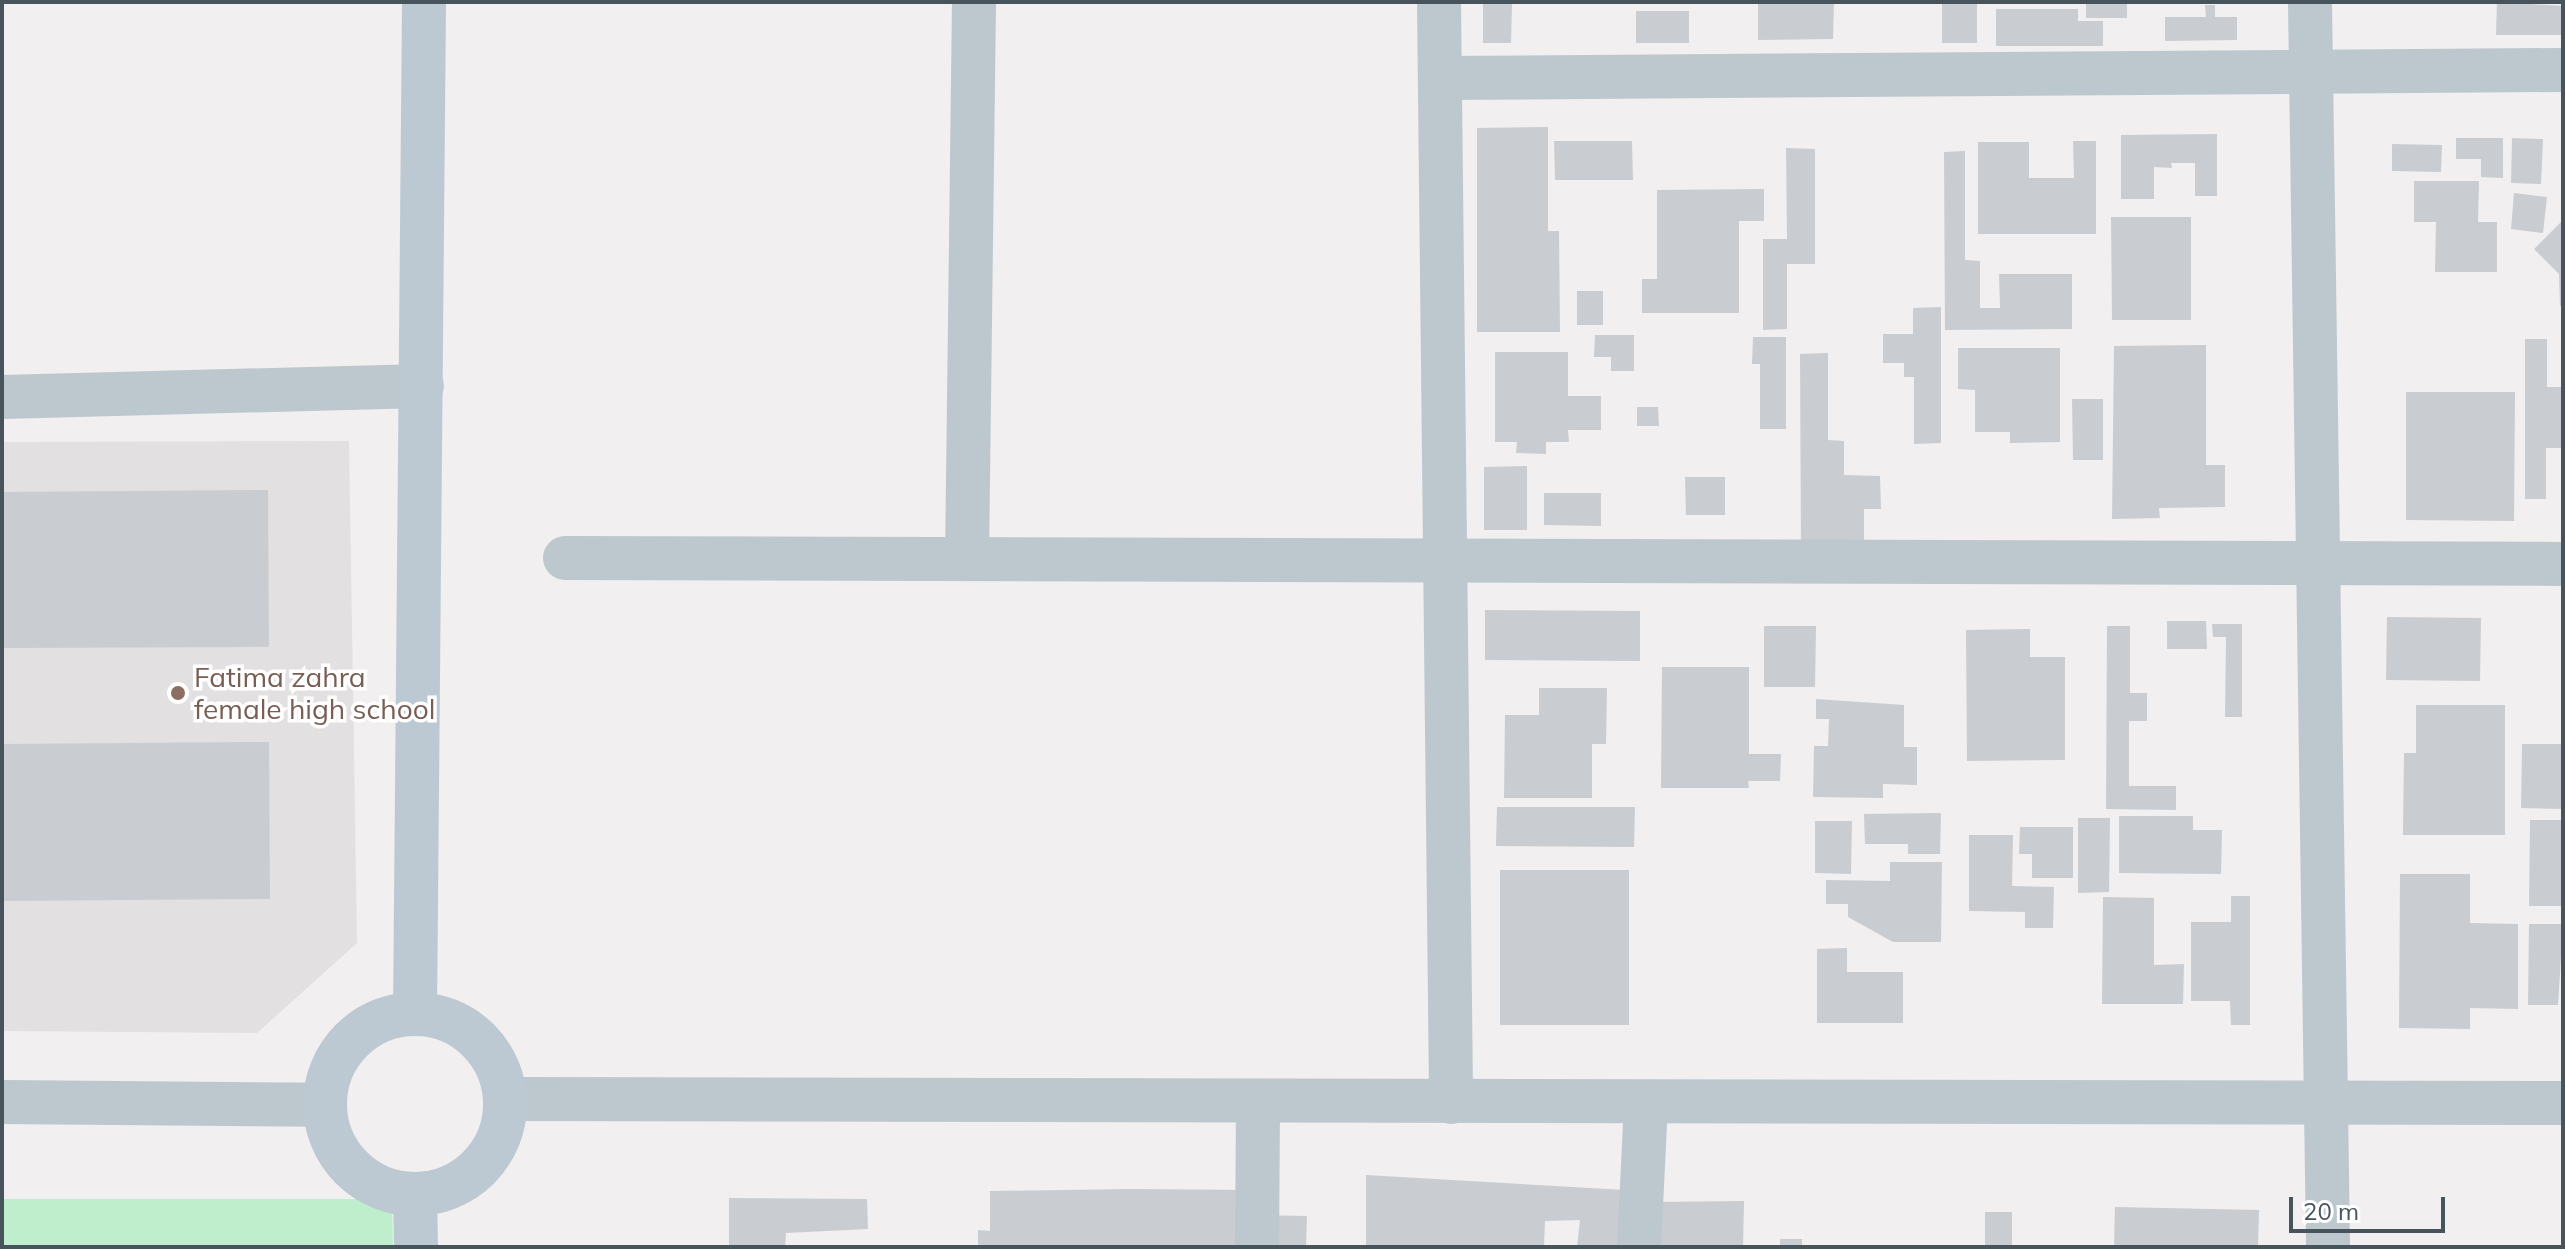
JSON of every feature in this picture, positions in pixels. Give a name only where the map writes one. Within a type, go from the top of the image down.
[{"type":"street","points":[[415,1014],[424,2]]},
{"type":"street","points":[[967,559],[974,2]]},
{"type":"street","points":[[1439,2],[1451,1102]]},
{"type":"street","points":[[2310,2],[2328,1247]]},
{"type":"street","points":[[1440,78],[2563,70]]},
{"type":"street","points":[[2,397],[422,386]]},
{"type":"street","points":[[565,558],[2318,559],[2563,564]]},
{"type":"street","points":[[415,1014],[458,1024],[482,1043],[499,1069],[506,1099],[502,1128],[490,1155],[469,1176],[444,1190],[415,1194],[386,1190],[360,1176],[340,1155],[328,1128],[325,1105],[331,1070],[346,1044],[370,1024],[415,1014]]},
{"type":"street","points":[[506,1099],[2563,1103]]},
{"type":"street","points":[[2,1102],[325,1105]]},
{"type":"street","points":[[1257,1247],[1258,1102]]},
{"type":"street","points":[[1639,1247],[1646,1102]]},
{"type":"street","points":[[415,1194],[416,1247]]},
{"type":"shaded area","name":"Fatima zahra female high school","points":[[349,441],[357,943],[257,1033],[2,1031],[2,442]]},
{"type":"green space","points":[[2,1199],[392,1199],[393,1247],[2,1247]]},
{"type":"building","points":[[1758,2],[1834,2],[1833,39],[1758,40]]},
{"type":"building","points":[[1942,2],[1977,2],[1977,43],[1942,43]]},
{"type":"building","points":[[2086,2],[2127,2],[2127,18],[2086,18]]},
{"type":"building","points":[[2497,2],[2563,6],[2563,35],[2496,35]]},
{"type":"building","points":[[1483,4],[1512,4],[1511,43],[1483,43]]},
{"type":"building","points":[[2205,5],[2215,5],[2215,17],[2237,17],[2237,40],[2165,41],[2165,17],[2206,17]]},
{"type":"building","points":[[1996,9],[2078,9],[2078,21],[2103,21],[2103,46],[1996,46]]},
{"type":"building","points":[[1636,11],[1689,11],[1689,43],[1636,43]]},
{"type":"building","points":[[1548,127],[1548,231],[1559,231],[1560,332],[1477,332],[1477,128]]},
{"type":"building","points":[[2217,134],[2217,196],[2195,196],[2195,163],[2171,163],[2172,168],[2154,167],[2154,199],[2121,199],[2121,135]]},
{"type":"building","points":[[2456,138],[2503,138],[2503,178],[2481,177],[2481,159],[2456,159]]},
{"type":"building","points":[[2512,138],[2543,139],[2541,184],[2511,183]]},
{"type":"building","points":[[1554,141],[1632,141],[1633,180],[1555,180]]},
{"type":"building","points":[[2073,141],[2096,141],[2096,234],[1978,234],[1978,142],[2029,142],[2029,178],[2074,178]]},
{"type":"building","points":[[2392,144],[2442,145],[2441,172],[2392,171]]},
{"type":"building","points":[[1786,148],[1815,149],[1815,264],[1787,264],[1787,329],[1763,330],[1763,239],[1787,239]]},
{"type":"building","points":[[1965,151],[1965,260],[1980,261],[1980,308],[2000,308],[1999,274],[2072,274],[2072,329],[1945,330],[1944,152]]},
{"type":"building","points":[[2414,181],[2479,181],[2478,222],[2497,222],[2497,272],[2435,272],[2436,222],[2414,222]]},
{"type":"building","points":[[1764,189],[1764,221],[1739,221],[1739,313],[1642,313],[1642,279],[1657,279],[1657,190]]},
{"type":"building","points":[[2514,193],[2547,197],[2543,233],[2511,229]]},
{"type":"building","points":[[2111,217],[2191,217],[2191,320],[2112,320]]},
{"type":"building","points":[[2563,220],[2563,306],[2560,306],[2559,274],[2534,249]]},
{"type":"building","points":[[1577,291],[1603,291],[1603,325],[1577,325]]},
{"type":"building","points":[[1941,307],[1941,443],[1914,444],[1914,377],[1904,377],[1904,363],[1883,363],[1883,334],[1913,334],[1913,308]]},
{"type":"building","points":[[1595,335],[1634,335],[1634,371],[1611,371],[1611,357],[1594,357]]},
{"type":"building","points":[[1753,337],[1786,337],[1786,429],[1760,429],[1760,364],[1752,364]]},
{"type":"building","points":[[2525,339],[2547,339],[2547,387],[2563,387],[2563,448],[2546,448],[2546,499],[2525,499]]},
{"type":"building","points":[[2206,345],[2206,465],[2225,465],[2225,507],[2159,508],[2160,518],[2112,519],[2114,346]]},
{"type":"building","points":[[1958,348],[2060,348],[2060,442],[2010,443],[2010,432],[1975,432],[1975,390],[1958,389]]},
{"type":"building","points":[[1495,352],[1568,352],[1568,396],[1601,396],[1601,430],[1568,430],[1569,442],[1546,442],[1546,454],[1516,453],[1517,442],[1495,442]]},
{"type":"building","points":[[1828,353],[1828,440],[1844,441],[1844,475],[1880,476],[1881,509],[1864,509],[1864,546],[1801,547],[1800,354]]},
{"type":"building","points":[[2406,392],[2515,392],[2514,521],[2406,520]]},
{"type":"building","points":[[2072,399],[2103,399],[2103,460],[2073,460]]},
{"type":"building","points":[[1637,407],[1658,407],[1659,426],[1637,426]]},
{"type":"building","points":[[1527,466],[1527,530],[1484,530],[1484,467]]},
{"type":"building","points":[[1685,477],[1725,477],[1725,515],[1686,515]]},
{"type":"building","points":[[268,490],[269,647],[2,648],[2,492]]},
{"type":"building","points":[[1544,493],[1601,493],[1601,526],[1544,525]]},
{"type":"building","points":[[1485,610],[1640,611],[1640,661],[1485,660]]},
{"type":"building","points":[[2387,617],[2481,618],[2480,681],[2386,680]]},
{"type":"building","points":[[2167,621],[2206,621],[2207,649],[2167,649]]},
{"type":"building","points":[[2212,624],[2242,624],[2242,717],[2225,717],[2226,637],[2213,637]]},
{"type":"building","points":[[1764,626],[1816,626],[1815,687],[1764,687]]},
{"type":"building","points":[[2107,626],[2130,626],[2130,693],[2147,693],[2147,721],[2129,721],[2129,786],[2176,786],[2176,810],[2106,809]]},
{"type":"building","points":[[2030,629],[2030,657],[2065,657],[2065,760],[1967,761],[1966,630]]},
{"type":"building","points":[[1662,667],[1749,667],[1749,754],[1781,754],[1780,781],[1748,781],[1749,788],[1661,788]]},
{"type":"building","points":[[1539,688],[1607,688],[1606,744],[1592,744],[1592,798],[1504,798],[1505,715],[1539,715]]},
{"type":"building","points":[[1816,699],[1904,705],[1904,747],[1917,747],[1917,785],[1883,784],[1883,798],[1813,797],[1814,746],[1828,746],[1829,719],[1816,719]]},
{"type":"building","points":[[2416,705],[2505,705],[2505,835],[2403,835],[2404,753],[2416,753]]},
{"type":"building","points":[[269,742],[270,899],[2,901],[2,744]]},
{"type":"building","points":[[2522,744],[2563,744],[2563,809],[2521,808]]},
{"type":"building","points":[[1497,807],[1635,807],[1634,847],[1496,846]]},
{"type":"building","points":[[1941,813],[1940,854],[1908,854],[1908,844],[1865,844],[1864,814]]},
{"type":"building","points":[[2119,816],[2193,816],[2193,830],[2222,830],[2221,874],[2119,873]]},
{"type":"building","points":[[2078,818],[2110,818],[2109,892],[2078,893]]},
{"type":"building","points":[[2530,820],[2563,820],[2563,906],[2529,906]]},
{"type":"building","points":[[1815,821],[1852,821],[1851,874],[1815,873]]},
{"type":"building","points":[[2020,827],[2073,827],[2073,878],[2032,878],[2032,854],[2019,854]]},
{"type":"building","points":[[1969,835],[2013,835],[2012,886],[2054,887],[2053,928],[2025,928],[2025,912],[1969,911]]},
{"type":"building","points":[[1890,862],[1942,862],[1941,942],[1893,942],[1848,917],[1848,904],[1826,904],[1826,880],[1890,881]]},
{"type":"building","points":[[1500,870],[1629,870],[1629,1025],[1500,1025]]},
{"type":"building","points":[[2400,874],[2470,874],[2470,923],[2518,924],[2518,1009],[2470,1008],[2470,1029],[2399,1028]]},
{"type":"building","points":[[2231,896],[2250,896],[2250,1025],[2231,1025],[2230,1001],[2191,1001],[2191,922],[2231,922]]},
{"type":"building","points":[[2103,897],[2154,898],[2154,965],[2184,964],[2183,1004],[2102,1004]]},
{"type":"building","points":[[2529,924],[2563,924],[2558,1005],[2528,1005]]},
{"type":"building","points":[[1847,948],[1847,972],[1903,972],[1903,1023],[1817,1023],[1817,949]]},
{"type":"building","points":[[1366,1175],[1625,1190],[1622,1247],[1577,1247],[1580,1220],[1545,1221],[1544,1247],[1366,1247]]},
{"type":"building","points":[[1250,1190],[1251,1247],[978,1247],[978,1230],[990,1231],[990,1191]]},
{"type":"building","points":[[729,1198],[867,1199],[868,1229],[786,1233],[785,1247],[729,1247]]},
{"type":"building","points":[[1744,1201],[1743,1247],[1657,1247],[1656,1202]]},
{"type":"building","points":[[2115,1207],[2259,1210],[2258,1247],[2114,1247]]},
{"type":"building","points":[[1985,1212],[2012,1212],[2012,1247],[1985,1247]]},
{"type":"building","points":[[1262,1215],[1307,1216],[1306,1247],[1262,1247]]},
{"type":"building","points":[[1780,1239],[1802,1239],[1802,1247],[1780,1247]]},
{"type":"place","name":"Fatima zahra female high school","points":[[178,693]]}]
